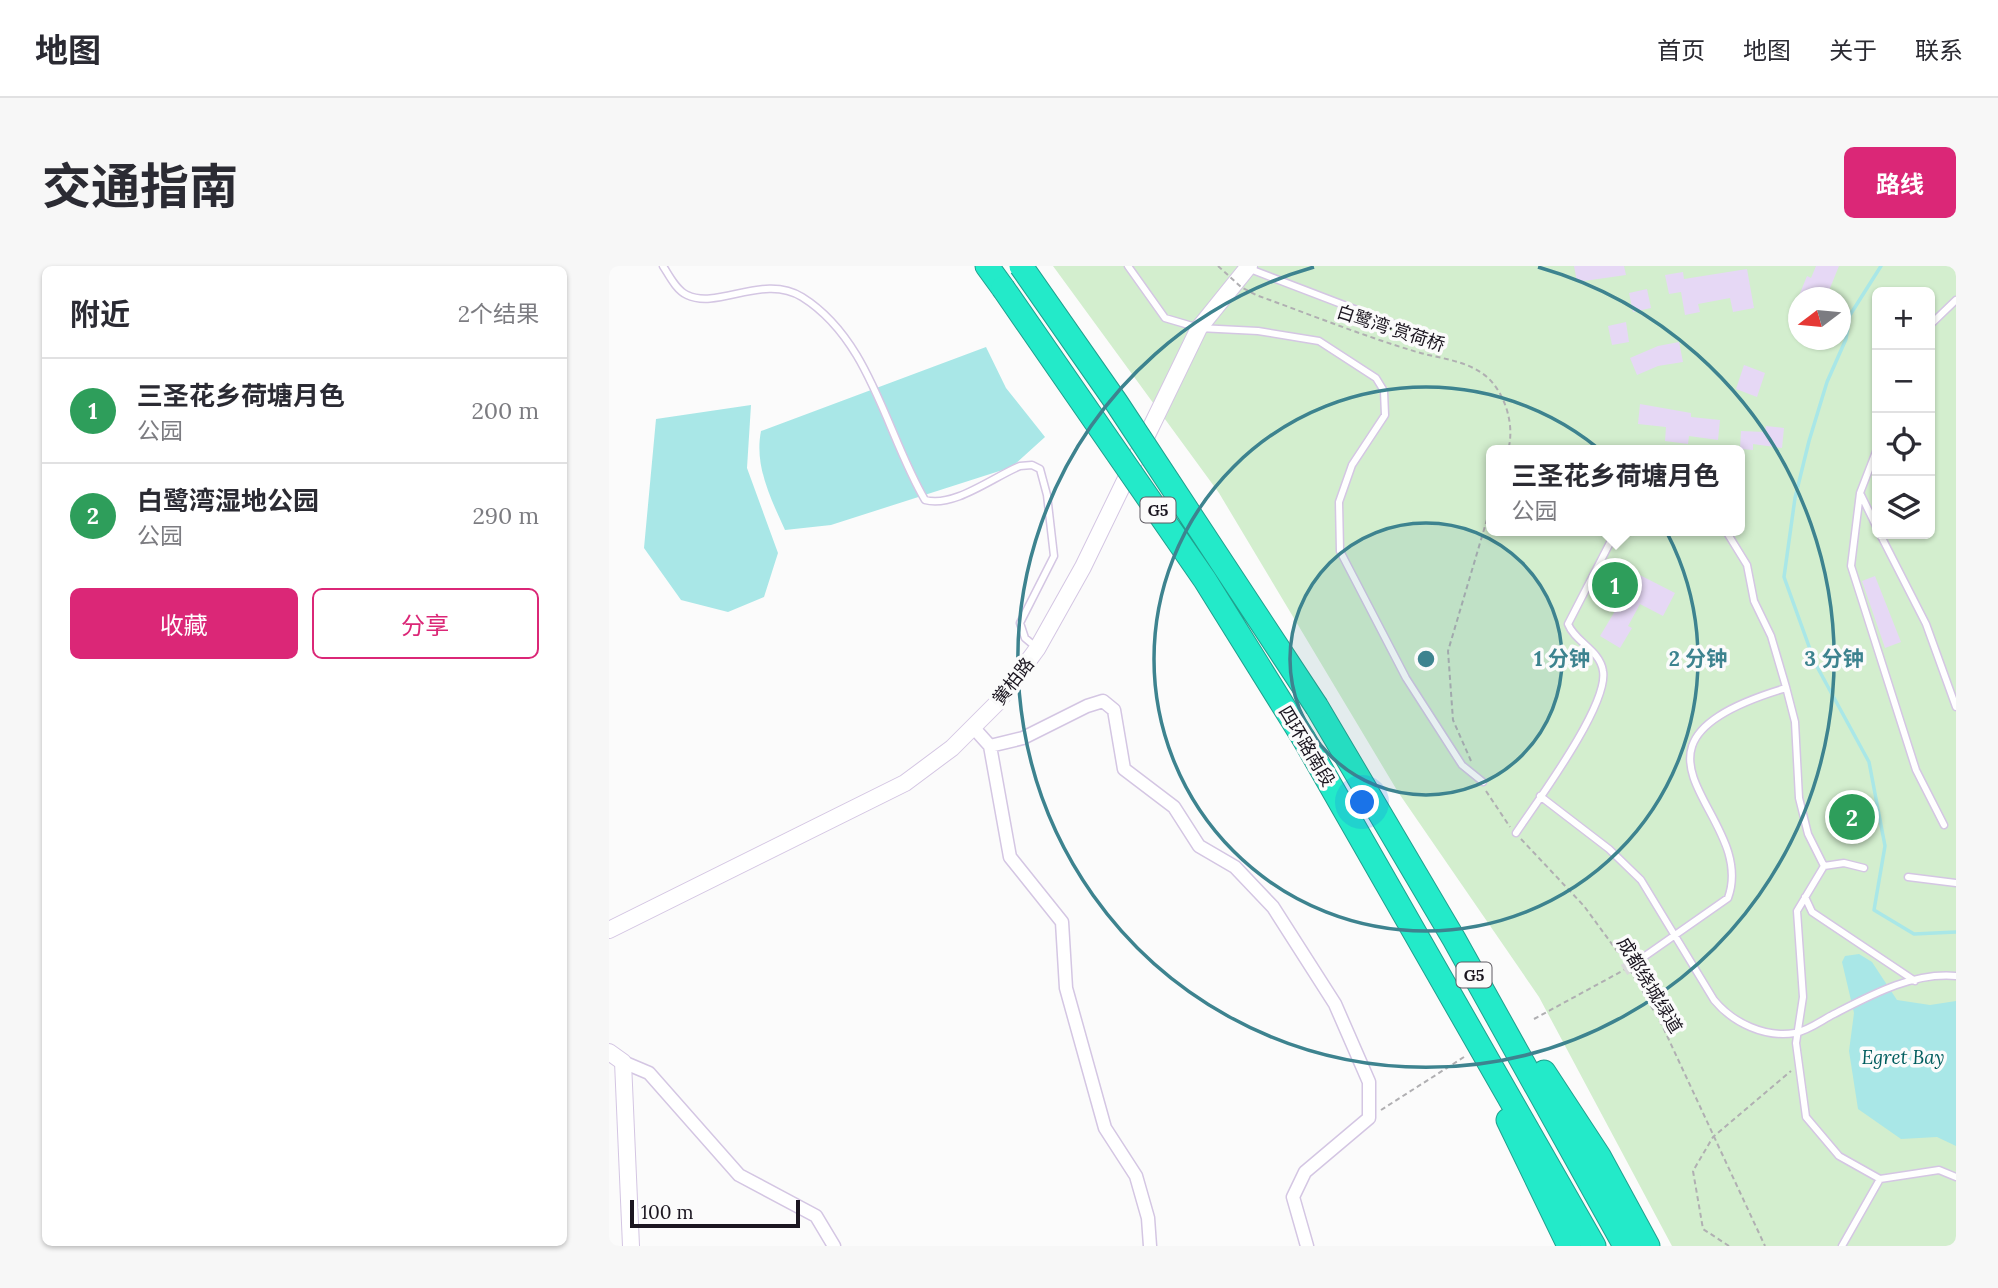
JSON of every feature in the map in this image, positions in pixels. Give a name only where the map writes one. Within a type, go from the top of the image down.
[{"type":"highway","name":"四环路南段","points":[[987,266],[1189,557],[1304,739],[1594,1246]]},
{"type":"highway","name":"四环路南段","points":[[1021,266],[1116,402],[1317,707],[1419,880],[1625,1246]]},
{"type":"highway","points":[[1419,880],[1599,1156],[1648,1246]]},
{"type":"highway","points":[[1429,956],[1569,1246]]},
{"type":"street","name":"黉柏路","points":[[609,930],[905,783],[952,748],[998,702],[1037,649],[1083,567],[1199,328],[1249,267]]},
{"type":"street","points":[[990,746],[1023,738],[1103,701],[1114,710],[1124,769],[1174,807],[1199,846],[1235,867],[1273,907],[1335,1004],[1369,1082],[1369,1118],[1305,1172],[1293,1197],[1307,1246]]},
{"type":"street","points":[[973,727],[990,746],[1010,857],[1062,922],[1066,988],[1105,1128],[1136,1176],[1148,1218],[1150,1246]]},
{"type":"street","points":[[609,1052],[623,1062],[649,1073],[739,1175],[816,1216],[834,1246]]},
{"type":"street","points":[[623,1062],[631,1246]]},
{"type":"lane","points":[[663,266],[687,295],[712,297],[771,287],[799,295],[823,313],[869,375],[896,445],[925,500],[937,503],[953,498],[1020,466],[1032,465],[1040,469],[1047,495],[1054,556],[1020,623],[1025,638],[1037,649]]},
{"type":"lane","points":[[1128,266],[1165,318],[1199,328],[1258,331],[1319,341],[1376,378],[1384,391],[1385,415],[1352,465],[1339,502],[1340,551],[1406,678],[1462,765],[1482,782]]},
{"type":"lane","points":[[1249,267],[1417,333]]},
{"type":"lane","points":[[1935,320],[1956,300]]},
{"type":"lane","points":[[1872,462],[1860,493],[1851,566],[1916,770],[1944,825]]},
{"type":"lane","points":[[1860,493],[1872,518]]},
{"type":"lane","points":[[1516,833],[1566,761],[1601,687],[1603,671],[1591,647],[1570,630],[1568,624],[1613,536]]},
{"type":"lane","points":[[1729,536],[1747,565],[1754,601],[1771,636],[1786,688],[1795,722],[1799,798],[1808,834],[1822,857],[1824,866],[1797,911],[1803,997],[1797,1033],[1797,1066],[1806,1117],[1839,1156],[1880,1179],[1939,1170],[1956,1177]]},
{"type":"lane","points":[[1883,539],[1926,625],[1956,707]]},
{"type":"lane","points":[[1639,961],[1728,898],[1733,884],[1734,866],[1689,771],[1692,748],[1704,727],[1745,701],[1786,688]]},
{"type":"lane","points":[[1541,796],[1609,849],[1641,880],[1725,1014],[1751,1028],[1774,1034],[1797,1033],[1889,987],[1956,976]]},
{"type":"lane","points":[[1824,866],[1844,863],[1864,869]]},
{"type":"lane","points":[[1908,877],[1956,883]]},
{"type":"lane","points":[[1805,897],[1812,912],[1915,981]]},
{"type":"lane","points":[[1842,1246],[1880,1179]]},
{"type":"path","name":"白鹭湾·赏荷桥","points":[[1217,266],[1241,287],[1256,295],[1418,352],[1461,363],[1487,377],[1501,396],[1509,417],[1512,436],[1509,445]]},
{"type":"path","name":"成都绕城绿道","points":[[1486,523],[1448,651],[1453,720],[1482,782],[1516,833],[1584,906],[1628,966],[1662,1025],[1765,1246]]},
{"type":"path","points":[[1534,1019],[1624,970]]},
{"type":"path","points":[[1369,1118],[1464,1057]]},
{"type":"path","points":[[1729,1246],[1703,1229],[1693,1171],[1713,1137],[1797,1066]]},
{"type":"green space","points":[[1053,266],[1956,266],[1956,1246],[1672,1246],[1539,997],[1398,792],[1219,493]]},
{"type":"water","points":[[986,347],[1006,388],[1045,437],[1012,467],[831,525],[785,530],[762,470],[759,444],[761,431]]},
{"type":"water","points":[[751,405],[747,468],[778,553],[764,597],[728,612],[681,600],[644,548],[656,419]]},
{"type":"water","name":"Egret Bay","points":[[1859,954],[1872,962],[1897,1000],[1930,1005],[1956,1001],[1956,1146],[1937,1137],[1901,1139],[1858,1109],[1849,1051],[1854,1013],[1842,962],[1845,956]]},
{"type":"building","points":[[1574,266],[1624,266],[1626,275],[1577,282]]},
{"type":"building","points":[[1816,266],[1839,266],[1830,287],[1802,287],[1807,276],[1811,278]]},
{"type":"building","points":[[1747,269],[1754,308],[1733,312],[1730,298],[1698,304],[1700,312],[1685,315],[1681,292],[1669,294],[1665,275],[1683,272],[1684,279]]},
{"type":"building","points":[[1647,289],[1651,308],[1633,312],[1629,293]]},
{"type":"building","points":[[1626,322],[1629,342],[1612,345],[1608,326]]},
{"type":"building","points":[[1679,342],[1683,362],[1658,366],[1637,375],[1630,358],[1658,346]]},
{"type":"building","points":[[1744,365],[1765,373],[1757,397],[1736,389]]},
{"type":"building","points":[[1640,404],[1691,413],[1691,417],[1720,420],[1718,440],[1689,436],[1688,444],[1665,441],[1666,427],[1638,424]]},
{"type":"building","points":[[1766,426],[1784,428],[1782,448],[1753,444],[1753,450],[1745,449],[1745,445],[1740,445],[1741,431],[1765,432]]},
{"type":"building","points":[[1628,569],[1675,593],[1663,616],[1640,604],[1628,626],[1632,628],[1620,648],[1600,636],[1615,611],[1608,608]]},
{"type":"building","points":[[1875,576],[1901,642],[1885,648],[1862,581]]},
{"type":"waterway","points":[[1881,266],[1850,315],[1846,339],[1827,382],[1795,498],[1784,577],[1815,663],[1869,762],[1885,846],[1874,910],[1914,934],[1956,932]]},
{"type":"tunnel","points":[[1624,970],[1638,961]]},
{"type":"place","name":"三圣花乡荷塘月色","points":[[1615,585]]},
{"type":"place","name":"白鹭湾湿地公园","points":[[1852,817]]}]
